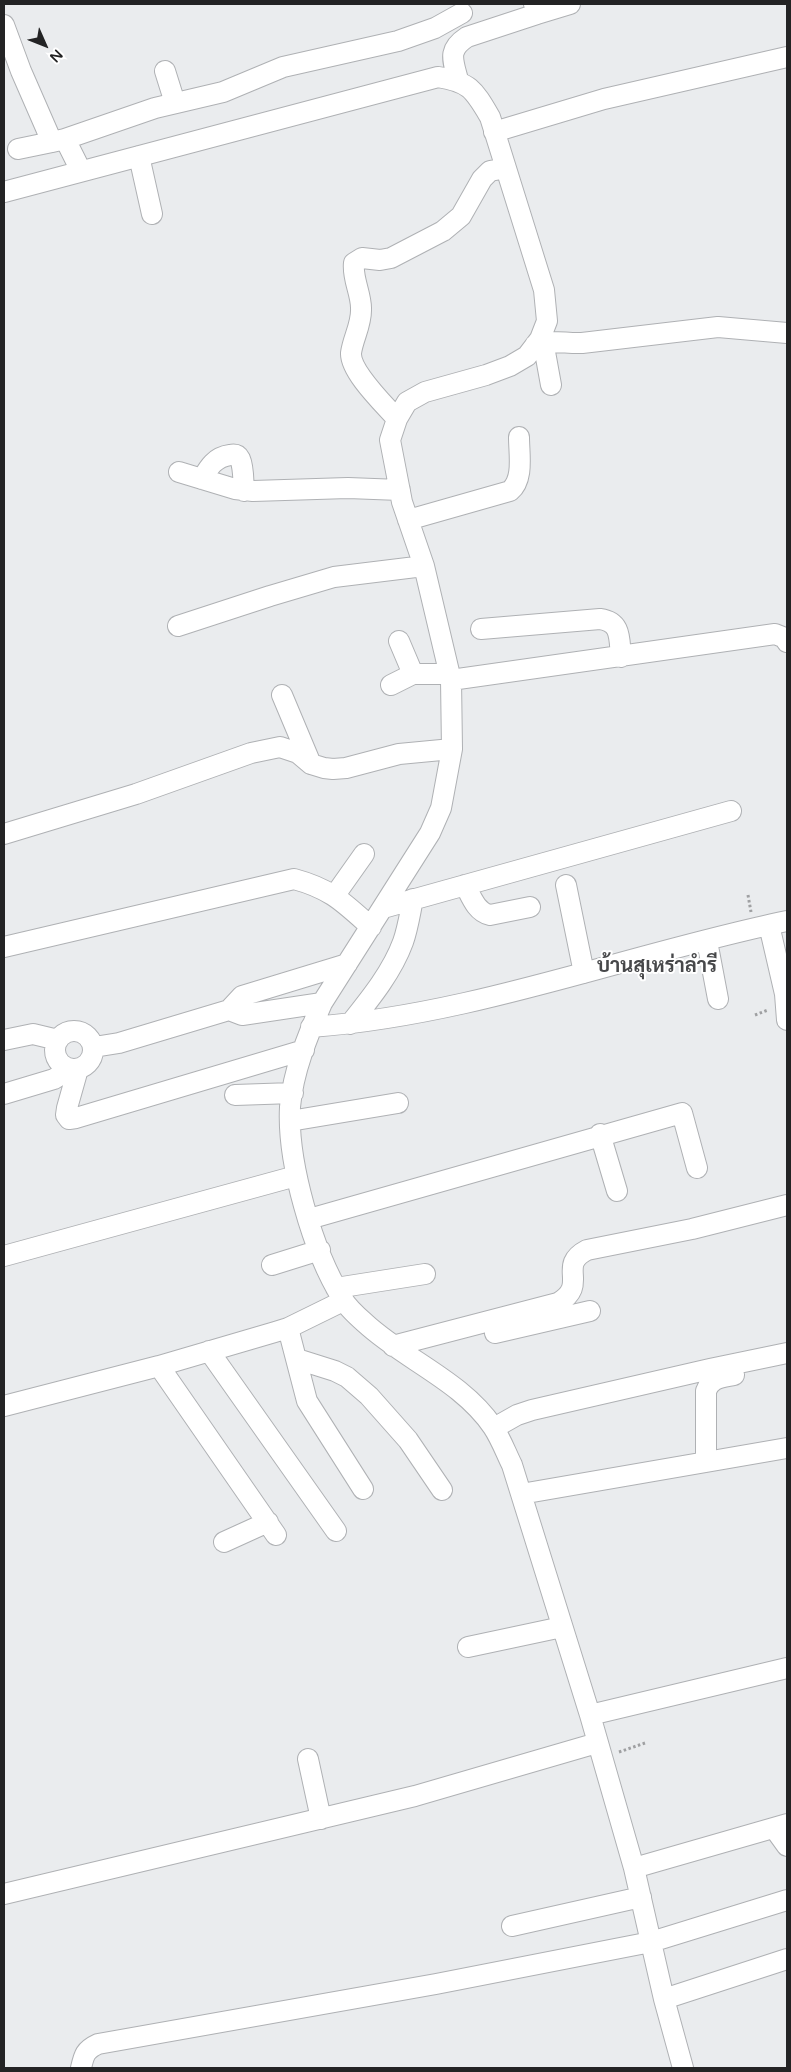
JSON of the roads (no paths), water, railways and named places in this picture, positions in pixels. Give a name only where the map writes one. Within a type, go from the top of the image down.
[{"type":"street","points":[[458,80],[452,55],[455,47],[467,37],[535,9],[570,4]]},
{"type":"street","points":[[18,149],[59,141],[155,108],[223,92],[283,67],[398,41],[435,28],[462,14]]},
{"type":"street","points":[[4,25],[21,71],[59,141],[81,171]]},
{"type":"street","points":[[494,132],[604,100],[787,57]]},
{"type":"street","points":[[164,71],[175,103]]},
{"type":"street","points":[[4,192],[438,77],[458,80],[468,86],[478,96],[490,117],[544,290],[547,321],[539,343],[526,356],[510,366],[486,375],[425,392],[408,402],[397,419],[390,440],[403,504],[424,566],[451,677],[452,749],[441,808],[430,833],[322,1003],[311,1027],[293,1093],[290,1137],[296,1176],[309,1219],[339,1294],[365,1323],[398,1350],[461,1392],[494,1428],[512,1465],[590,1715],[634,1868],[664,1999],[683,2068]]},
{"type":"street","points":[[139,156],[152,214]]},
{"type":"street","points":[[397,419],[370,389],[352,362],[351,354],[361,319],[362,307],[353,269],[354,263],[362,258],[380,260],[391,258],[443,231],[460,216],[482,179],[490,171],[506,168]]},
{"type":"street","points":[[539,343],[582,343],[718,328],[787,333]]},
{"type":"street","points":[[539,343],[551,386]]},
{"type":"street","points":[[317,501],[403,504],[510,491],[516,486],[519,479],[519,437]]},
{"type":"street","points":[[202,479],[216,459],[221,456],[235,454],[239,457],[241,463],[244,490]]},
{"type":"street","points":[[179,472],[244,490],[348,488],[403,504]]},
{"type":"street","points":[[178,626],[334,577],[424,566]]},
{"type":"street","points":[[481,629],[600,619],[609,620],[616,626],[618,632],[621,657]]},
{"type":"street","points":[[391,685],[413,674],[451,677],[621,657],[775,634],[785,638],[787,642]]},
{"type":"street","points":[[399,641],[413,674]]},
{"type":"street","points":[[282,695],[311,764]]},
{"type":"street","points":[[4,834],[136,794],[250,753],[280,747],[298,753],[311,764],[333,769],[346,768],[399,754],[452,749]]},
{"type":"street","points":[[383,908],[731,811]]},
{"type":"street","points":[[335,896],[364,854]]},
{"type":"street","points":[[4,947],[294,879],[313,884],[335,896],[371,927]]},
{"type":"street","points":[[465,885],[476,906],[484,914],[490,915],[530,907]]},
{"type":"street","points":[[566,885],[584,973]]},
{"type":"street","points":[[350,1024],[375,992],[392,965],[403,941],[413,899]]},
{"type":"street","points":[[311,1027],[350,1024],[425,1013],[778,923],[787,1020]]},
{"type":"street","points":[[707,941],[718,999]]},
{"type":"street","points":[[94,1047],[119,1043],[229,1010],[242,996],[347,964]]},
{"type":"street","points":[[229,1010],[242,1015],[322,1003]]},
{"type":"street","points":[[4,1094],[54,1079],[74,1068],[85,1066],[90,1061],[94,1047],[88,1036],[78,1031],[67,1032],[58,1040],[56,1054],[64,1066],[74,1068]]},
{"type":"street","points":[[4,1040],[33,1034],[58,1040]]},
{"type":"street","points":[[74,1068],[66,1115],[69,1119],[304,1050]]},
{"type":"street","points":[[235,1095],[293,1093]]},
{"type":"street","points":[[290,1121],[398,1102]]},
{"type":"street","points":[[309,1219],[600,1134],[682,1113],[697,1168]]},
{"type":"street","points":[[600,1134],[617,1191]]},
{"type":"street","points":[[4,1256],[296,1176]]},
{"type":"street","points":[[398,1350],[558,1302],[568,1297],[573,1288],[573,1263],[577,1255],[587,1250],[692,1229],[787,1206]]},
{"type":"street","points":[[272,1265],[320,1250]]},
{"type":"street","points":[[4,1406],[159,1366],[288,1328],[339,1294],[424,1274]]},
{"type":"street","points":[[398,1350],[590,1311]]},
{"type":"street","points":[[288,1328],[307,1401],[363,1490]]},
{"type":"street","points":[[209,1351],[336,1531]]},
{"type":"street","points":[[494,1428],[538,1408],[787,1353]]},
{"type":"street","points":[[297,1359],[335,1371],[347,1377],[369,1396],[408,1440],[442,1490]]},
{"type":"street","points":[[706,1462],[706,1391],[709,1383],[716,1379],[787,1363]]},
{"type":"street","points":[[159,1366],[272,1528],[224,1542]]},
{"type":"street","points":[[521,1494],[787,1448]]},
{"type":"street","points":[[468,1647],[562,1627]]},
{"type":"street","points":[[590,1715],[787,1668]]},
{"type":"street","points":[[4,1894],[321,1819],[599,1750]]},
{"type":"street","points":[[308,1759],[321,1819]]},
{"type":"street","points":[[634,1868],[781,1826],[787,1846]]},
{"type":"street","points":[[512,1926],[641,1897]]},
{"type":"street","points":[[81,2068],[87,2049],[98,2044],[436,1984],[651,1942],[787,1900]]},
{"type":"street","points":[[664,1999],[787,1959]]},
{"type":"district","name":"บ้านสุเหร่าลำรี","points":[[657,967]]}]
